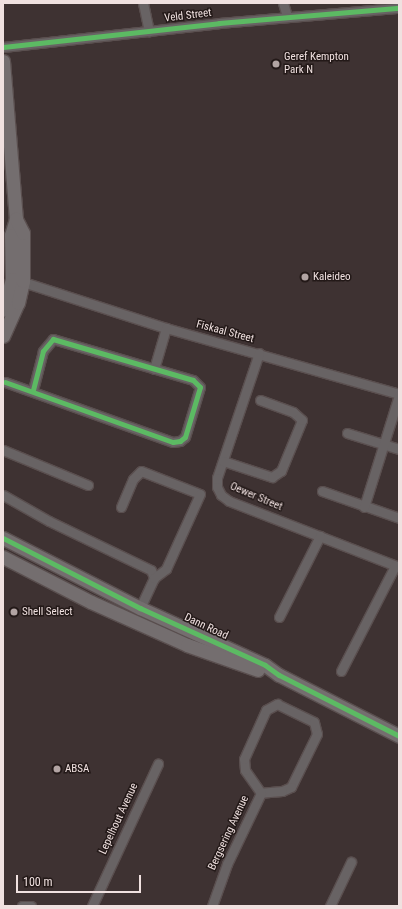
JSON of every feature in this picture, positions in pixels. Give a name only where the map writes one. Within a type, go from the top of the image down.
[{"type":"street","points":[[143,3],[149,31]]},
{"type":"street","points":[[283,3],[287,16]]},
{"type":"street","name":"Veld Street","points":[[3,47],[287,16],[399,8]]},
{"type":"street","points":[[3,61],[16,219],[23,232],[16,284],[3,336]]},
{"type":"street","points":[[3,310],[16,284]]},
{"type":"street","name":"Fiskaal Street","points":[[16,284],[46,289],[166,328],[259,353],[399,395]]},
{"type":"street","points":[[154,369],[166,328]]},
{"type":"street","points":[[5,382],[32,390],[173,442],[180,441],[186,433],[199,385],[193,380],[53,339],[43,350],[32,390]]},
{"type":"street","name":"Oewer Street","points":[[259,353],[217,478],[217,487],[221,495],[397,566]]},
{"type":"street","points":[[364,507],[385,444],[399,395]]},
{"type":"street","points":[[223,461],[272,477],[281,471],[302,420],[293,412],[260,400]]},
{"type":"street","points":[[348,433],[399,449]]},
{"type":"street","points":[[3,450],[88,485]]},
{"type":"street","points":[[121,507],[133,479],[142,470],[200,494],[166,569],[154,578],[140,608]]},
{"type":"street","points":[[322,491],[364,507],[399,518]]},
{"type":"street","points":[[3,495],[49,521],[151,570],[154,578]]},
{"type":"street","points":[[279,617],[320,536]]},
{"type":"street","name":"Dann Road","points":[[3,538],[140,608],[265,665],[279,675],[399,736]]},
{"type":"street","name":"Dann Road","points":[[3,558],[91,602],[187,645],[279,675]]},
{"type":"street","points":[[341,671],[397,566]]},
{"type":"street","points":[[276,704],[314,722],[317,734],[291,787],[282,791],[261,793],[245,770],[244,759],[266,710],[276,704]]},
{"type":"street","name":"Lepelhout Avenue","points":[[92,906],[158,764]]},
{"type":"street","name":"Bergsering Avenue","points":[[212,906],[226,864],[261,793]]},
{"type":"street","points":[[330,906],[351,862]]},
{"type":"street","points":[[22,906],[31,906]]},
{"type":"cycle path","points":[[3,47],[219,23],[399,8]]},
{"type":"cycle path","points":[[5,382],[173,442],[180,441],[185,437],[200,387],[193,380],[53,339],[43,351],[33,390]]},
{"type":"cycle path","points":[[3,538],[140,608],[265,665],[279,675],[399,736]]},
{"type":"place","name":"Geref Kempton Park N","points":[[276,64]]},
{"type":"place","name":"Kaleideo","points":[[305,277]]},
{"type":"place","name":"Shell Select","points":[[14,612]]},
{"type":"place","name":"ABSA","points":[[57,769]]}]
